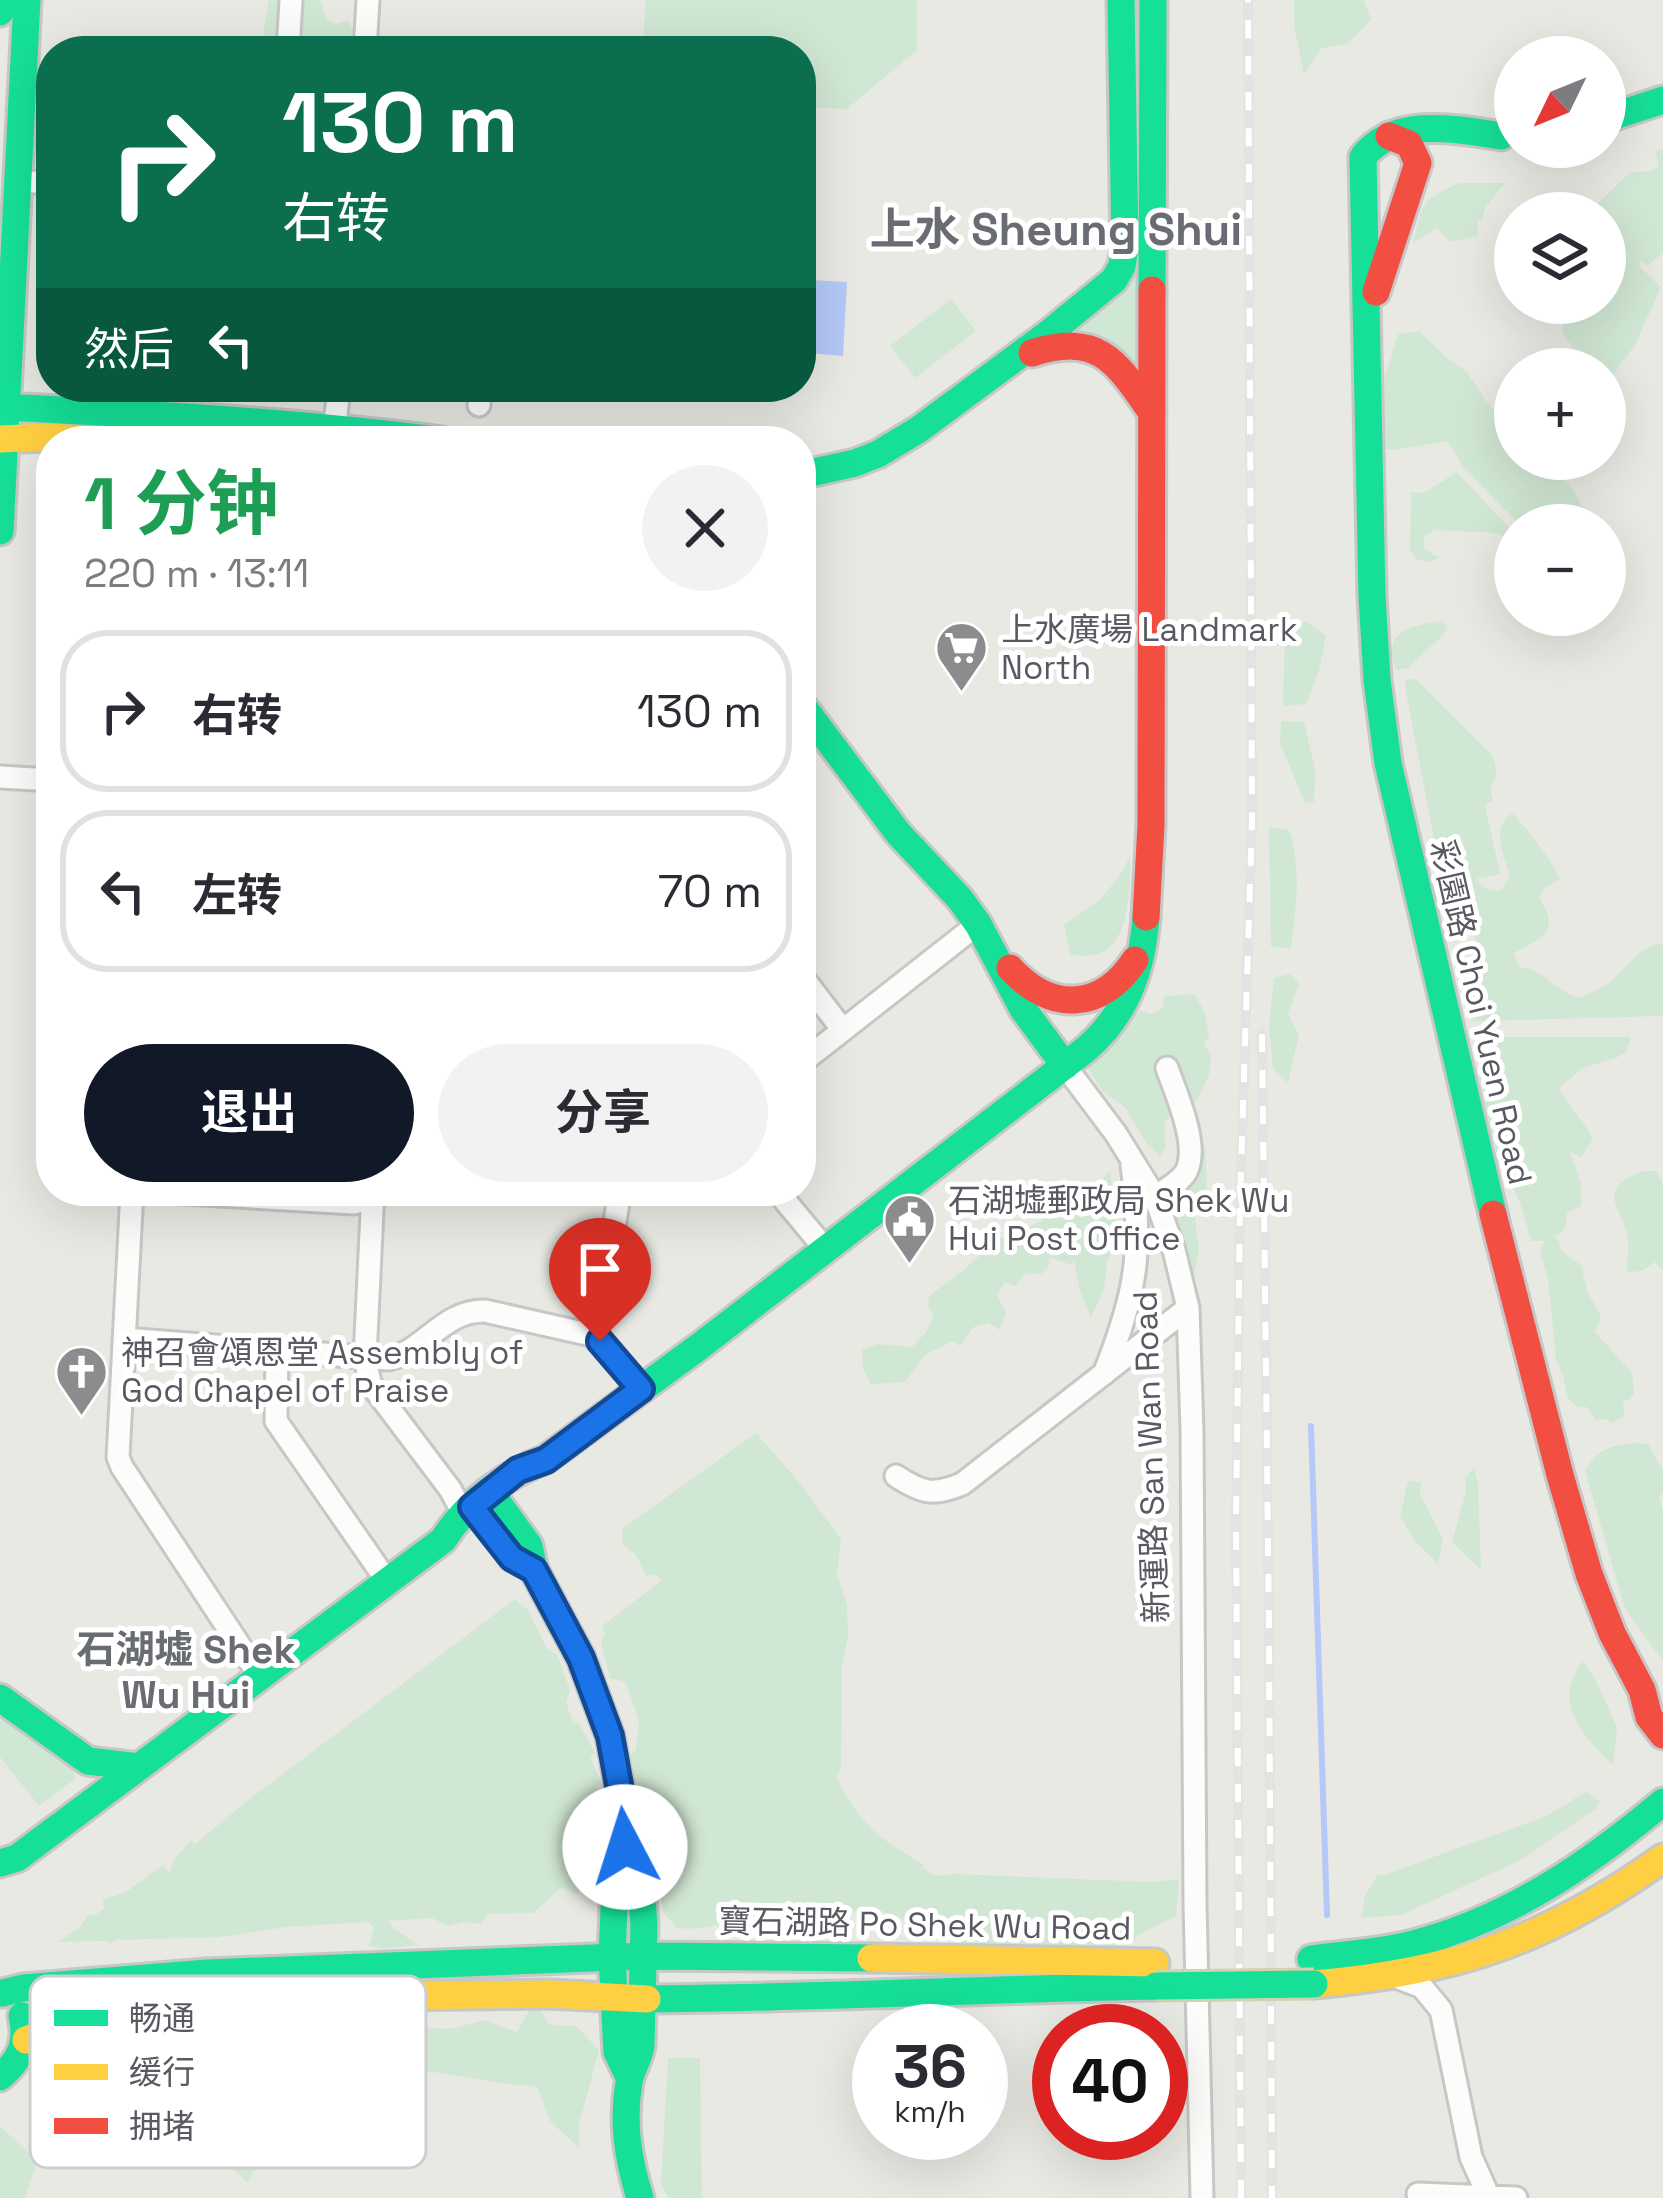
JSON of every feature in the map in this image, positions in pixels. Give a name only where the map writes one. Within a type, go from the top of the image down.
[{"type":"main road","points":[[0,12],[1,0]]},
{"type":"main road","points":[[0,531],[27,0]]},
{"type":"main road","points":[[816,473],[858,464],[889,450],[1019,357],[1114,280],[1122,266],[1125,228],[1121,0]]},
{"type":"main road","points":[[0,1863],[17,1858],[442,1540],[463,1540],[483,1509],[537,1480],[546,1460],[1065,1066],[1098,1039],[1126,1003],[1142,948],[1151,825],[1153,0]]},
{"type":"main road","points":[[1626,112],[1663,100]]},
{"type":"main road","points":[[1494,134],[1406,131],[1370,145],[1363,158],[1364,172],[1371,184],[1391,192],[1404,188],[1432,156],[1451,145],[1494,138]]},
{"type":"main road","points":[[1389,136],[1409,144],[1417,156],[1416,174]]},
{"type":"main road","name":"彩園路 Choi Yuen Road","points":[[1364,172],[1371,584],[1388,763],[1480,1162],[1560,1475],[1612,1633],[1652,1694],[1649,1717],[1663,1735]]},
{"type":"main road","name":"彩園路 Choi Yuen Road","points":[[1367,328],[1416,174]]},
{"type":"main road","points":[[1019,357],[1065,344],[1088,347],[1128,380],[1152,413]]},
{"type":"main road","points":[[4,407],[195,416],[272,426]]},
{"type":"main road","points":[[3,439],[36,437]]},
{"type":"main road","points":[[816,724],[898,833],[960,899],[995,952],[1023,1009],[1065,1066]]},
{"type":"main road","points":[[995,952],[1032,990],[1073,1001],[1095,996],[1118,981],[1142,948]]},
{"type":"main road","points":[[483,1509],[529,1546],[534,1570],[581,1658],[610,1736],[625,1847],[641,1889],[644,2000],[639,2059],[629,2077]]},
{"type":"main road","points":[[5,1704],[88,1761],[139,1766]]},
{"type":"main road","points":[[88,1761],[95,1798]]},
{"type":"main road","name":"寶石湖路 Po Shek Wu Road","points":[[1312,1971],[1491,1919],[1551,1886],[1663,1802]]},
{"type":"main road","points":[[625,1847],[615,1884],[612,1957],[617,2052],[629,2077],[628,2158],[640,2198]]},
{"type":"main road","name":"寶石湖路 Po Shek Wu Road","points":[[426,1995],[814,1998],[1155,1975],[1312,1971],[1391,1977],[1471,1960],[1529,1939],[1605,1900],[1663,1858]]},
{"type":"main road","name":"寶石湖路 Po Shek Wu Road","points":[[161,1976],[644,1956],[905,1958],[1155,1975]]},
{"type":"main road","name":"寶石湖路 Po Shek Wu Road","points":[[1,1993],[15,2004],[26,2040],[30,2039]]},
{"type":"main road","points":[[0,2077],[15,2065],[26,2040]]},
{"type":"street","points":[[288,36],[291,0]]},
{"type":"street","points":[[365,36],[368,0]]},
{"type":"street","points":[[0,776],[36,779]]},
{"type":"street","points":[[816,1051],[978,924]]},
{"type":"street","points":[[816,995],[842,1029]]},
{"type":"street","name":"新運路 San Wan Road","points":[[1065,1066],[1155,1197],[1188,1308],[1202,2198]]},
{"type":"street","points":[[1155,1197],[1186,1172],[1190,1154],[1189,1136],[1167,1068]]},
{"type":"street","points":[[1103,1375],[1125,1322],[1138,1264],[1131,1156]]},
{"type":"street","points":[[131,1206],[117,1448],[122,1467],[259,1675]]},
{"type":"street","points":[[372,1206],[365,1358],[370,1383],[450,1490],[483,1509]]},
{"type":"street","points":[[596,1336],[619,1206]]},
{"type":"street","points":[[790,1206],[826,1250]]},
{"type":"street","points":[[896,1476],[917,1490],[942,1493],[962,1484],[1188,1308]]},
{"type":"street","points":[[124,1339],[396,1358],[451,1319],[485,1311],[596,1336],[641,1389]]},
{"type":"street","points":[[277,1349],[276,1421],[387,1581]]},
{"type":"street","points":[[1391,1977],[1422,1987],[1441,2010],[1471,2157],[1488,2195]]},
{"type":"street","points":[[1418,2194],[1516,2198]]},
{"type":"green space","points":[[269,0],[288,0],[286,17],[302,23],[301,0],[320,0],[326,18],[336,24],[348,21],[356,35],[265,36]]},
{"type":"green space","points":[[646,0],[917,0],[917,50],[847,109],[816,108],[816,36],[643,36]]},
{"type":"green space","points":[[1294,0],[1364,0],[1371,20],[1347,44],[1322,48],[1304,74]]},
{"type":"green space","points":[[1663,149],[1663,253],[1647,266],[1641,260],[1639,266],[1661,287],[1626,357],[1626,348],[1573,348],[1562,332],[1563,324],[1626,324],[1626,192],[1610,192],[1630,172],[1659,166],[1655,151]]},
{"type":"green space","points":[[1459,183],[1505,183],[1494,192],[1478,221],[1477,236],[1450,242],[1437,228],[1413,243],[1425,205]]},
{"type":"green space","points":[[1141,266],[1144,374],[1071,324]]},
{"type":"green space","points":[[951,299],[976,331],[915,378],[890,346]]},
{"type":"green space","points":[[1419,331],[1467,372],[1494,410],[1494,480],[1563,480],[1580,504],[1499,504],[1464,468],[1447,441],[1383,448],[1377,380],[1386,374],[1398,334]]},
{"type":"green space","points":[[1457,472],[1494,512],[1494,533],[1435,530],[1425,536],[1423,548],[1440,558],[1416,559],[1410,550],[1411,492],[1424,493]]},
{"type":"green space","points":[[1305,621],[1326,635],[1319,671],[1306,704],[1283,706],[1285,630]]},
{"type":"green space","points":[[1441,621],[1447,627],[1444,634],[1408,668],[1396,670],[1393,646],[1401,632]]},
{"type":"green space","points":[[1416,679],[1494,760],[1493,800],[1485,805],[1500,874],[1477,879],[1479,882],[1486,889],[1501,890],[1510,876],[1500,834],[1512,813],[1560,879],[1539,898],[1548,926],[1540,938],[1514,953],[1519,967],[1580,998],[1611,981],[1642,951],[1663,943],[1663,1016],[1473,1021],[1466,987],[1484,974],[1472,935],[1460,927],[1454,943],[1405,687],[1406,680]]},
{"type":"green space","points":[[1281,721],[1304,722],[1315,769],[1314,802],[1305,803],[1280,743]]},
{"type":"green space","points":[[1269,827],[1289,830],[1296,860],[1291,948],[1271,947]]},
{"type":"green space","points":[[1130,856],[1127,909],[1116,940],[1105,951],[1090,956],[1070,954],[1064,925],[1101,899]]},
{"type":"green space","points":[[1290,974],[1299,984],[1288,1014],[1299,1035],[1288,1083],[1273,1068],[1269,1026],[1274,978]]},
{"type":"green space","points":[[1194,994],[1204,1011],[1210,1067],[1193,1107],[1188,1091],[1165,1122],[1165,1148],[1160,1156],[1147,1144],[1125,1107],[1104,1093],[1088,1069],[1140,1010],[1152,1014],[1162,1008],[1164,996]]},
{"type":"green space","points":[[1480,1037],[1631,1037],[1626,1052],[1583,1068],[1559,1088],[1593,1139],[1581,1157],[1570,1152],[1581,1184],[1581,1206],[1567,1213],[1565,1228],[1554,1238],[1561,1251],[1581,1265],[1588,1293],[1601,1316],[1595,1332],[1632,1373],[1634,1393],[1623,1402],[1624,1416],[1613,1423],[1596,1420],[1587,1407],[1568,1399],[1556,1360],[1548,1279],[1540,1252],[1544,1241],[1531,1241],[1520,1202],[1499,1161],[1473,1044]]},
{"type":"green space","points":[[1194,1130],[1205,1148],[1207,1185],[1195,1218],[1199,1251],[1194,1275],[1177,1227],[1175,1187]]},
{"type":"green space","points":[[1110,1170],[1118,1234],[1091,1318],[1074,1260],[1072,1265],[1050,1258],[1041,1274],[1026,1274],[1015,1286],[1005,1282],[997,1295],[1006,1313],[1000,1330],[988,1323],[974,1327],[960,1346],[952,1341],[925,1355],[905,1382],[871,1384],[863,1369],[862,1350],[877,1344],[912,1347],[934,1315],[928,1308],[929,1296],[997,1239],[1090,1193]]},
{"type":"green space","points":[[1657,1171],[1663,1185],[1663,1271],[1655,1262],[1642,1271],[1628,1272],[1628,1242],[1615,1193],[1628,1178]]},
{"type":"green space","points":[[756,1433],[841,1539],[837,1574],[847,1605],[848,1637],[842,1663],[841,1768],[836,1777],[863,1819],[934,1876],[1179,1879],[1176,1916],[1137,1936],[1124,1956],[984,1952],[879,1910],[739,1918],[692,1929],[677,1928],[663,1912],[659,1867],[654,1862],[656,1824],[626,1801],[621,1763],[636,1750],[639,1722],[626,1682],[610,1678],[602,1626],[661,1581],[656,1574],[646,1576],[636,1555],[622,1544],[622,1529]]},
{"type":"green space","points":[[1648,1444],[1663,1470],[1659,1497],[1663,1510],[1663,1661],[1625,1609],[1585,1471],[1604,1450]]},
{"type":"green space","points":[[1474,1468],[1481,1570],[1452,1542],[1466,1492],[1465,1478]]},
{"type":"green space","points":[[1408,1481],[1421,1482],[1420,1494],[1443,1539],[1438,1564],[1415,1541],[1400,1516]]},
{"type":"green space","points":[[515,1599],[528,1610],[547,1649],[557,1654],[570,1690],[566,1702],[573,1724],[579,1723],[595,1753],[590,1757],[601,1781],[587,1804],[596,1840],[593,1877],[581,1880],[578,1895],[562,1887],[533,1913],[487,1914],[482,1924],[448,1926],[432,1918],[389,1921],[418,1945],[381,1949],[369,1946],[374,1927],[368,1922],[221,1937],[59,1942],[89,1914],[104,1909],[103,1900],[126,1892],[163,1865],[170,1873],[173,1861],[192,1839],[194,1845]]},
{"type":"green space","points":[[1583,1661],[1617,1727],[1613,1765],[1581,1730],[1570,1705],[1574,1677]]},
{"type":"green space","points":[[0,1721],[71,1766],[76,1778],[39,1806],[0,1757]]},
{"type":"green space","points":[[1587,1791],[1600,1802],[1596,1809],[1519,1861],[1401,1915],[1361,1918],[1365,1896],[1378,1874],[1547,1816]]},
{"type":"green space","points":[[534,2002],[550,2025],[576,2026],[599,2050],[579,2125],[579,2148],[550,2121],[537,2086],[426,2072],[426,2028],[450,2029],[485,2020],[517,2032]]},
{"type":"green space","points":[[668,2058],[700,2058],[702,2198],[669,2198],[661,2184]]},
{"type":"green space","points":[[0,2126],[30,2154],[30,2168],[35,2168],[25,2198],[0,2198]]},
{"type":"green space","points":[[234,2168],[254,2168],[248,2183]]},
{"type":"water","points":[[816,280],[847,282],[843,356],[816,354]]},
{"type":"waterway","points":[[1311,1426],[1327,1915]]},
{"type":"railway","points":[[1241,2198],[1236,1526],[1252,820],[1248,0]]},
{"type":"railway","points":[[1262,1034],[1272,2198]]},
{"type":"traffic: fast","points":[[0,12],[1,0]]},
{"type":"traffic: fast","points":[[0,531],[27,0]]},
{"type":"traffic: fast","points":[[816,472],[878,454],[918,430],[1114,280],[1125,247],[1121,0]]},
{"type":"traffic: fast","points":[[1152,290],[1153,0]]},
{"type":"traffic: fast","points":[[1626,112],[1663,100]]},
{"type":"traffic: fast","points":[[1493,1214],[1388,763],[1377,680],[1363,157],[1376,144],[1409,130],[1494,135]]},
{"type":"traffic: fast","points":[[0,407],[297,426]]},
{"type":"traffic: fast","points":[[816,724],[898,833],[960,899],[1023,1009],[1065,1066]]},
{"type":"traffic: fast","points":[[0,1863],[17,1858],[443,1540],[488,1491],[546,1459],[700,1346],[1085,1050],[1111,1022],[1129,991],[1141,956],[1146,917]]},
{"type":"traffic: fast","points":[[490,1492],[529,1546],[534,1570],[581,1658],[610,1736],[625,1847],[641,1889],[644,1924],[641,2046],[630,2078],[626,2112],[629,2155],[640,2198]]},
{"type":"traffic: fast","points":[[0,1698],[88,1761],[139,1767]]},
{"type":"traffic: fast","points":[[1311,1959],[1401,1947],[1482,1920],[1576,1868],[1663,1802]]},
{"type":"traffic: fast","points":[[625,1847],[615,1884],[612,1957],[617,2052],[629,2077]]},
{"type":"traffic: fast","points":[[170,1976],[644,1956],[871,1958]]},
{"type":"traffic: fast","points":[[1156,1986],[1314,1984]]},
{"type":"traffic: fast","points":[[647,1999],[1156,1986]]},
{"type":"traffic: fast","points":[[3,1993],[30,1987]]},
{"type":"traffic: fast","points":[[0,2077],[21,2050],[22,2016]]},
{"type":"traffic: slow","points":[[0,439],[36,437]]},
{"type":"traffic: slow","points":[[1314,1984],[1412,1971],[1498,1947],[1580,1911],[1663,1858]]},
{"type":"traffic: slow","points":[[871,1958],[1155,1963]]},
{"type":"traffic: slow","points":[[426,1995],[647,1999]]},
{"type":"traffic: slow","points":[[26,2040],[30,2039]]},
{"type":"traffic: jam","points":[[1376,292],[1418,163],[1409,144],[1389,136]]},
{"type":"traffic: jam","points":[[1146,917],[1151,825],[1152,290]]},
{"type":"traffic: jam","points":[[1032,353],[1055,347],[1090,349],[1116,366],[1152,413]]},
{"type":"traffic: jam","points":[[1010,968],[1042,993],[1075,1000],[1107,989],[1135,960]]},
{"type":"traffic: jam","points":[[1493,1214],[1589,1574],[1642,1690],[1649,1717],[1663,1735]]},
{"type":"place","name":"上水廣場 Landmark North","points":[[962,694]]},
{"type":"place","name":"石湖墟郵政局 Shek Wu Hui Post Office","points":[[909,1265]]},
{"type":"place","name":"神召會頌恩堂 Assembly of God Chapel of Praise","points":[[82,1417]]},
{"type":"district","name":"上水 Sheung Shui","points":[[1056,229]]},
{"type":"district","name":"石湖墟 Shek Wu Hui","points":[[186,1672]]},
{"type":"route","points":[[600,1341],[641,1389],[546,1460],[518,1470],[472,1507],[512,1558],[534,1570],[581,1658],[610,1736],[625,1847]]}]
